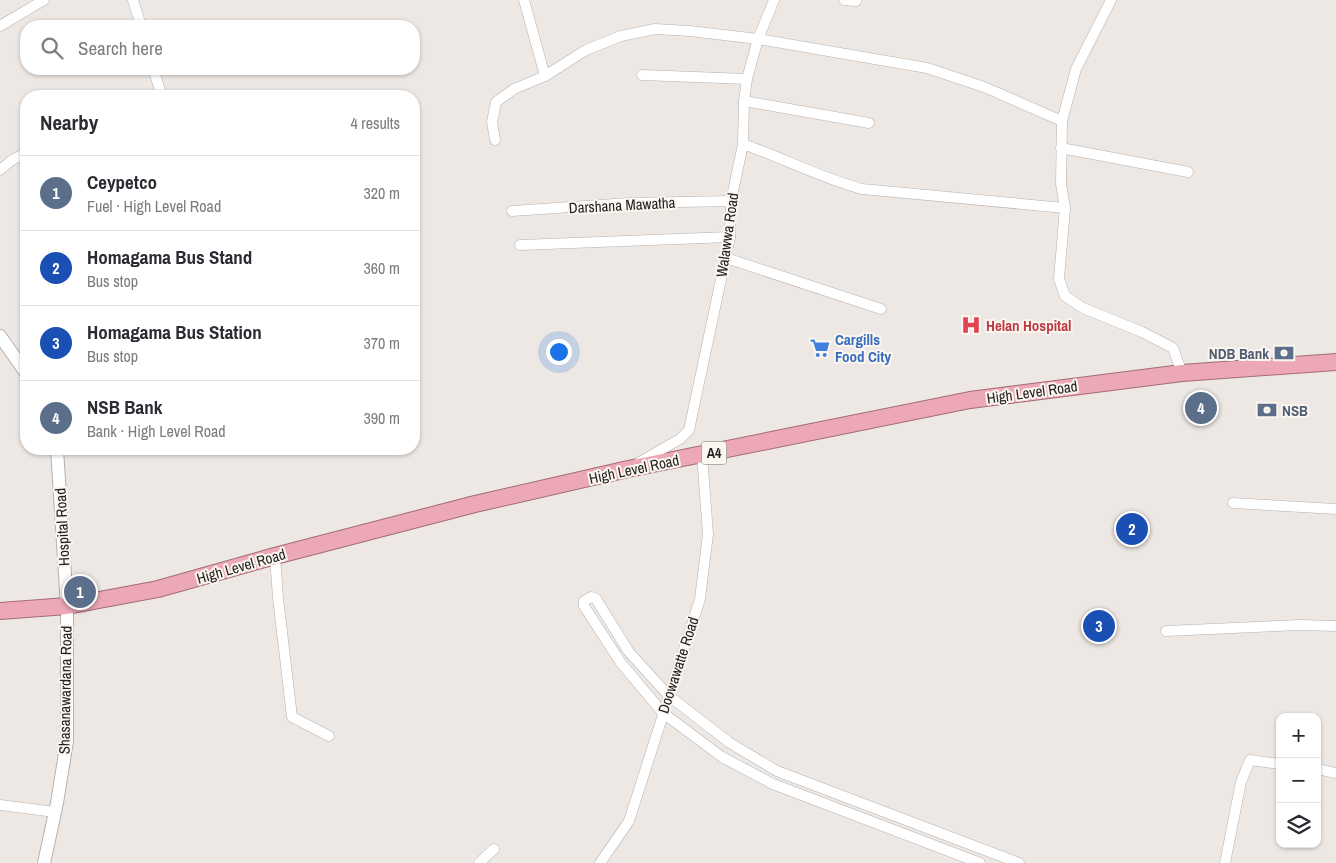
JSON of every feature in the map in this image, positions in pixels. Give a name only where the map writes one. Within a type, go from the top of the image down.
[{"type":"highway","name":"High Level Road","points":[[0,611],[67,606],[158,589],[275,556],[475,504],[628,469],[970,400],[1182,372],[1336,362]]},
{"type":"street","points":[[0,26],[44,0]]},
{"type":"street","points":[[133,0],[139,20]]},
{"type":"street","points":[[524,0],[545,76]]},
{"type":"street","name":"Walawwa Road","points":[[628,469],[680,439],[689,430],[730,237],[731,201],[743,144],[744,101],[747,78],[758,40],[774,0]]},
{"type":"street","points":[[844,0],[856,1]]},
{"type":"street","points":[[1111,0],[1076,69],[1062,121],[1061,184],[1065,208],[1060,279],[1065,296],[1083,308],[1142,332],[1173,348],[1182,372]]},
{"type":"street","points":[[495,140],[492,122],[496,102],[514,89],[545,76],[586,50],[621,36],[655,29],[690,31],[758,40],[928,68],[984,87],[1062,121]]},
{"type":"street","points":[[156,75],[160,90]]},
{"type":"street","points":[[642,75],[747,78]]},
{"type":"street","points":[[744,101],[869,123]]},
{"type":"street","points":[[743,144],[779,157],[833,181],[862,189],[1065,208]]},
{"type":"street","points":[[1061,148],[1188,172]]},
{"type":"street","points":[[0,170],[20,155]]},
{"type":"street","name":"Darshana Mawatha","points":[[512,212],[629,203],[731,201]]},
{"type":"street","points":[[520,245],[730,237]]},
{"type":"street","points":[[726,258],[881,310]]},
{"type":"street","points":[[0,336],[20,364]]},
{"type":"street","name":"Hospital Road","points":[[57,455],[67,606]]},
{"type":"street","name":"Doowawatte Road","points":[[600,863],[629,821],[700,599],[708,534],[702,455]]},
{"type":"street","points":[[1233,503],[1336,509]]},
{"type":"street","points":[[275,556],[292,717],[329,736]]},
{"type":"street","points":[[980,863],[773,784],[722,757],[663,713],[621,664],[584,606],[584,602],[587,598],[591,597],[596,599],[629,652],[669,696],[730,743],[777,771],[1019,863]]},
{"type":"street","name":"Shasanawardana Road","points":[[44,863],[67,741],[67,606]]},
{"type":"street","points":[[1166,631],[1336,626]]},
{"type":"street","points":[[1224,863],[1241,782],[1250,760],[1276,763]]},
{"type":"street","points":[[1321,770],[1336,772]]},
{"type":"street","points":[[0,805],[55,812]]},
{"type":"street","points":[[478,863],[494,849]]},
{"type":"place","name":"Helan Hospital","points":[[971,325]]},
{"type":"place","name":"Cargills Food City","points":[[820,348]]},
{"type":"place","name":"NDB Bank","points":[[1284,353]]},
{"type":"place","name":"NSB Bank","points":[[1201,408]]},
{"type":"place","name":"NSB","points":[[1267,410]]},
{"type":"place","name":"Homagama Bus Stand","points":[[1132,529]]},
{"type":"place","name":"Ceypetco","points":[[80,592]]},
{"type":"place","name":"Homagama Bus Station","points":[[1099,626]]}]
